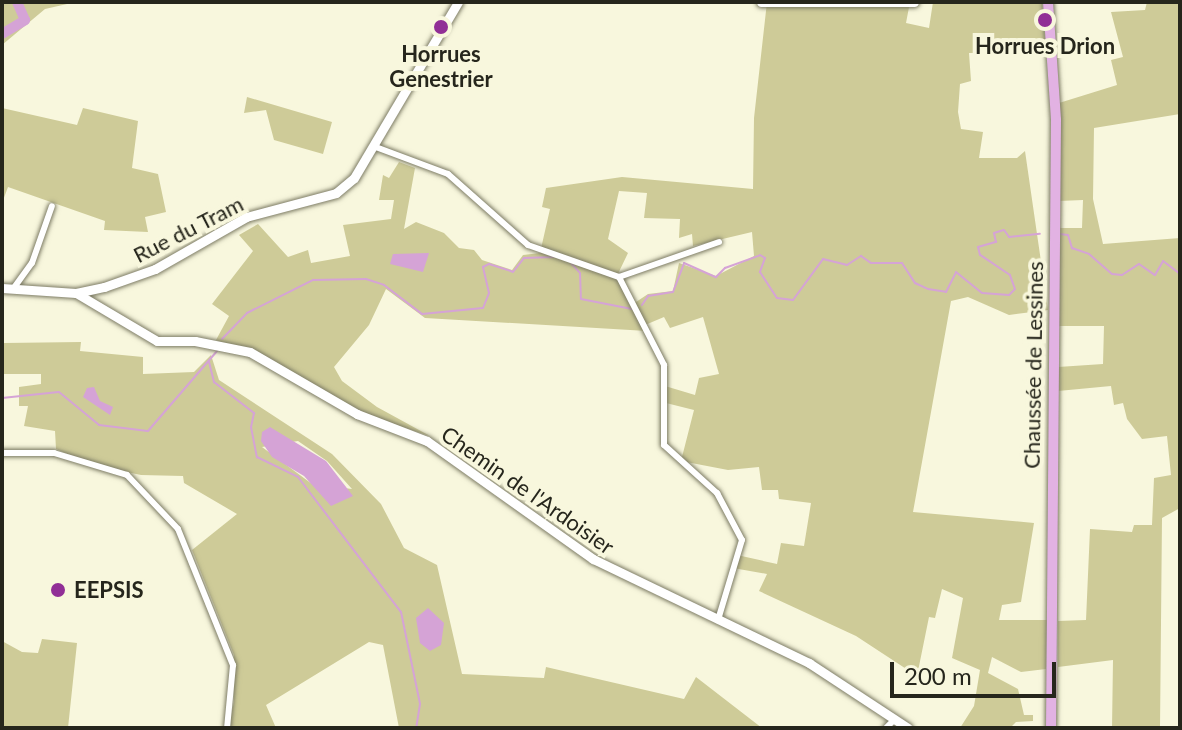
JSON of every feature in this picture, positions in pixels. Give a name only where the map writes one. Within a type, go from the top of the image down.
[{"type":"main road","name":"Chaussée de Lessines","points":[[1048,2],[1056,120],[1051,728]]},
{"type":"street","name":"Rue du Tram","points":[[76,293],[155,269],[246,217],[336,193],[354,178],[458,2]]},
{"type":"street","points":[[761,2],[914,2]]},
{"type":"street","points":[[373,146],[448,174],[528,245],[619,277],[719,242]]},
{"type":"street","points":[[6,290],[32,263],[52,206]]},
{"type":"street","points":[[619,277],[664,365],[664,445],[714,489],[742,540],[718,620]]},
{"type":"street","points":[[6,290],[76,293]]},
{"type":"street","name":"Chemin de l'Ardoisier","points":[[76,293],[157,341],[195,341],[250,352],[357,414],[427,441],[593,559],[809,663],[908,728]]},
{"type":"street","points":[[2,453],[54,453],[133,477],[178,529],[233,665],[227,728]]},
{"type":"street","points":[[886,728],[895,719]]},
{"type":"shaded area","points":[[2,2],[76,2],[45,9],[2,45]]},
{"type":"shaded area","points":[[767,2],[910,2],[906,23],[929,28],[933,2],[1042,2],[1046,52],[969,53],[971,81],[960,84],[958,112],[961,129],[983,132],[979,158],[1017,158],[1025,151],[1048,310],[1009,315],[968,297],[951,301],[913,512],[1034,523],[1021,602],[1002,605],[999,620],[1047,620],[1046,669],[1021,672],[992,657],[988,673],[1018,689],[1024,715],[1033,715],[1033,721],[1016,722],[1010,728],[960,728],[974,706],[980,670],[952,658],[963,598],[942,589],[935,618],[929,617],[917,676],[856,636],[759,591],[767,574],[733,568],[737,555],[777,564],[781,543],[804,546],[811,503],[779,499],[778,490],[762,490],[759,467],[728,470],[681,461],[694,410],[662,402],[665,386],[695,395],[699,378],[719,374],[703,317],[670,328],[664,317],[645,325],[647,331],[425,318],[386,289],[369,325],[334,367],[342,381],[377,407],[430,436],[374,418],[216,340],[229,316],[212,304],[253,251],[239,235],[258,224],[288,257],[308,250],[311,263],[350,256],[343,225],[391,219],[394,200],[379,200],[383,175],[389,178],[399,162],[415,168],[404,229],[416,222],[444,233],[459,248],[474,250],[482,260],[512,270],[523,255],[540,253],[550,209],[542,207],[546,188],[622,177],[753,189],[754,118]],"holes":[[[619,191],[647,193],[644,218],[680,219],[679,238],[692,234],[693,246],[752,232],[754,256],[716,276],[679,263],[673,291],[648,294],[633,304],[616,278],[628,253],[608,239]]]},
{"type":"shaded area","points":[[1147,2],[1180,2],[1180,114],[1094,128],[1093,199],[1103,244],[1180,238],[1180,508],[1162,518],[1160,728],[1112,728],[1113,660],[1058,667],[1058,621],[1086,620],[1090,529],[1132,532],[1134,525],[1152,525],[1154,478],[1171,475],[1167,436],[1142,439],[1127,419],[1123,403],[1114,405],[1111,386],[1058,391],[1058,367],[1103,364],[1104,326],[1059,326],[1058,228],[1082,228],[1083,200],[1059,201],[1059,103],[1117,85],[1111,60],[1123,57],[1111,12],[1145,10]]},
{"type":"shaded area","points":[[247,97],[332,122],[323,154],[274,140],[266,110],[244,113]]},
{"type":"shaded area","points":[[2,108],[77,125],[83,108],[138,121],[132,168],[158,174],[166,212],[145,217],[148,232],[104,230],[105,221],[8,187],[2,203]]},
{"type":"shaded area","points":[[429,253],[423,272],[390,264],[393,254]]},
{"type":"shaded area","points":[[81,342],[80,351],[143,357],[143,374],[194,372],[211,355],[219,380],[332,454],[381,504],[404,548],[437,565],[462,674],[544,678],[546,667],[684,699],[696,677],[762,728],[399,728],[383,645],[369,642],[266,705],[276,728],[228,728],[234,702],[234,655],[192,550],[237,514],[184,483],[183,476],[141,475],[93,465],[56,449],[55,431],[24,426],[28,406],[19,406],[19,387],[41,384],[41,374],[2,374],[4,343]],"holes":[[[298,441],[327,461],[352,489],[312,484],[262,447]]]},
{"type":"shaded area","points":[[94,387],[100,401],[113,407],[110,415],[83,397],[87,388]]},
{"type":"shaded area","points":[[270,427],[326,461],[353,496],[331,506],[304,476],[272,457],[261,441],[262,432]]},
{"type":"shaded area","points":[[428,608],[444,623],[441,645],[430,651],[420,643],[416,618]]},
{"type":"shaded area","points":[[42,639],[77,643],[68,728],[2,728],[2,641],[22,652],[38,653]]},
{"type":"waterway","points":[[2,34],[25,20],[17,2]]},
{"type":"waterway","points":[[642,305],[648,296],[673,292],[684,263],[716,277],[725,268],[760,255],[765,258],[760,272],[777,298],[793,300],[823,259],[847,265],[861,256],[871,263],[902,263],[915,283],[928,289],[946,292],[956,272],[982,293],[1009,295],[1015,289],[1010,275],[980,255],[978,247],[996,242],[994,233],[1004,230],[1009,237],[1040,234]]},
{"type":"waterway","points":[[1060,234],[1068,235],[1072,248],[1089,254],[1112,274],[1122,275],[1139,264],[1155,275],[1163,261],[1180,274]]},
{"type":"waterway","points":[[222,339],[247,313],[313,280],[366,279],[384,285],[422,314],[483,308],[489,293],[483,267],[489,264],[513,272],[524,258],[554,257]]},
{"type":"waterway","points":[[571,263],[580,273],[581,299],[632,309]]},
{"type":"waterway","points":[[2,398],[59,392],[99,425],[148,431],[217,351]]},
{"type":"waterway","points":[[209,362],[214,382],[254,413],[251,427],[257,457],[298,477],[401,612],[420,704],[416,728]]},
{"type":"place","name":"Horrues Drion","points":[[1045,20]]},
{"type":"place","name":"Horrues Genestrier","points":[[441,27]]},
{"type":"place","name":"EEPSIS","points":[[58,590]]}]
